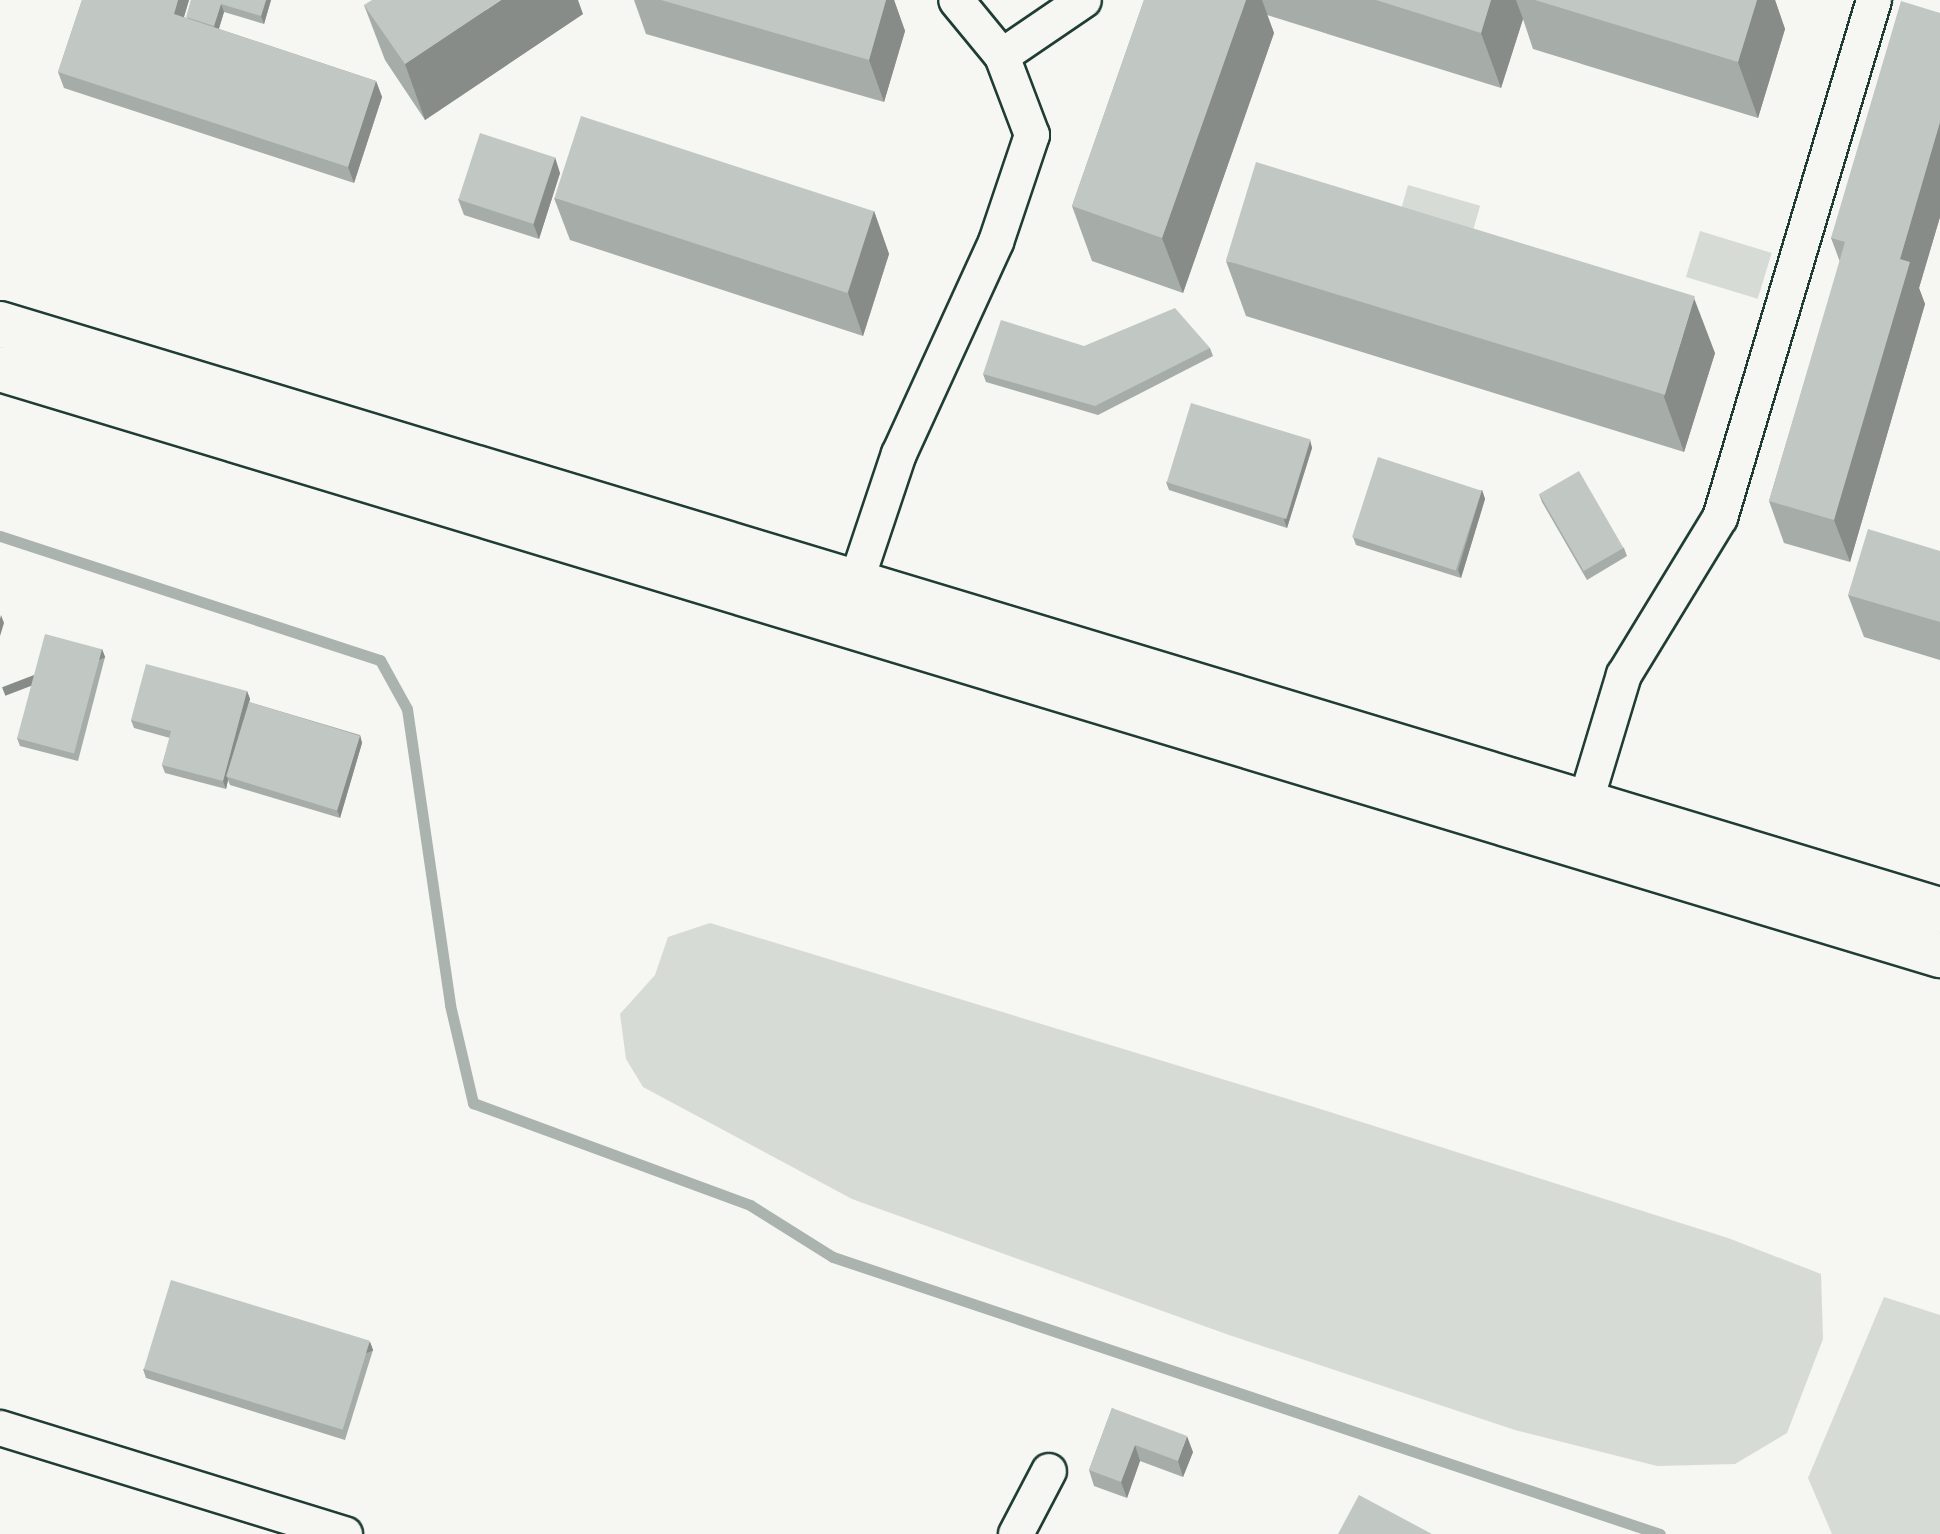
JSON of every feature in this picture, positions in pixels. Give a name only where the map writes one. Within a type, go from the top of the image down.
[{"type":"main road","points":[[0,324],[857,579],[1579,823],[1940,955]]},
{"type":"main road","points":[[0,369],[842,626],[1579,823],[1940,910]]},
{"type":"street","points":[[842,626],[899,454],[996,242],[1032,135],[1002,56],[956,0]]},
{"type":"street","points":[[1002,56],[1084,0]]},
{"type":"street","points":[[1579,823],[1624,675],[1720,518],[1874,0]]},
{"type":"street","points":[[0,1428],[345,1534]]},
{"type":"street","points":[[1016,1534],[1049,1471]]},
{"type":"shaded area","points":[[1408,185],[1480,206],[1470,241],[1398,221]]},
{"type":"shaded area","points":[[1700,231],[1772,253],[1758,299],[1686,277]]},
{"type":"shaded area","points":[[710,923],[1314,1107],[1728,1238],[1821,1274],[1823,1339],[1787,1433],[1735,1464],[1657,1466],[1515,1430],[1229,1335],[852,1199],[643,1087],[626,1059],[620,1014],[655,975],[668,937]]},
{"type":"shaded area","points":[[1884,1297],[1940,1315],[1940,1534],[1832,1534],[1808,1478]]},
{"type":"building","points":[[82,0],[178,0],[174,14],[376,81],[348,167],[58,72]]},
{"type":"building","points":[[191,0],[266,0],[261,16],[221,4],[214,26],[186,17]]},
{"type":"building","points":[[372,0],[501,0],[405,64],[364,5]]},
{"type":"building","points":[[661,0],[886,0],[869,60]]},
{"type":"building","points":[[1144,0],[1246,0],[1162,238],[1072,206]]},
{"type":"building","points":[[1376,0],[1491,0],[1481,33]]},
{"type":"building","points":[[1535,0],[1757,0],[1738,62]]},
{"type":"building","points":[[1901,1],[1940,13],[1940,122],[1900,259],[1910,262],[1834,520],[1769,501],[1845,242],[1831,238]]},
{"type":"building","points":[[581,116],[874,211],[847,293],[554,198]]},
{"type":"building","points":[[480,133],[555,157],[534,224],[458,200]]},
{"type":"building","points":[[1256,162],[1695,296],[1665,395],[1226,260]]},
{"type":"building","points":[[1175,308],[1210,348],[1095,406],[983,374],[1001,320],[1084,346]]},
{"type":"building","points":[[1191,403],[1311,440],[1286,519],[1167,482]]},
{"type":"building","points":[[1378,457],[1482,491],[1456,571],[1352,537]]},
{"type":"building","points":[[1579,471],[1624,548],[1584,571],[1539,494]]},
{"type":"building","points":[[1868,529],[1940,551],[1940,622],[1848,595]]},
{"type":"building","points":[[45,634],[102,649],[74,754],[17,738]]},
{"type":"building","points":[[146,664],[247,691],[223,781],[162,765],[171,731],[131,720]]},
{"type":"building","points":[[249,702],[360,736],[337,811],[226,777]]},
{"type":"building","points":[[171,1280],[370,1341],[343,1430],[144,1369]]},
{"type":"building","points":[[1112,1408],[1187,1436],[1178,1461],[1135,1445],[1121,1482],[1089,1470]]},
{"type":"building","points":[[1359,1495],[1432,1534],[1338,1534]]},
{"type":"waterway","points":[[0,536],[380,660],[407,709],[450,1005],[473,1103],[750,1205],[833,1257],[1660,1534]]}]
